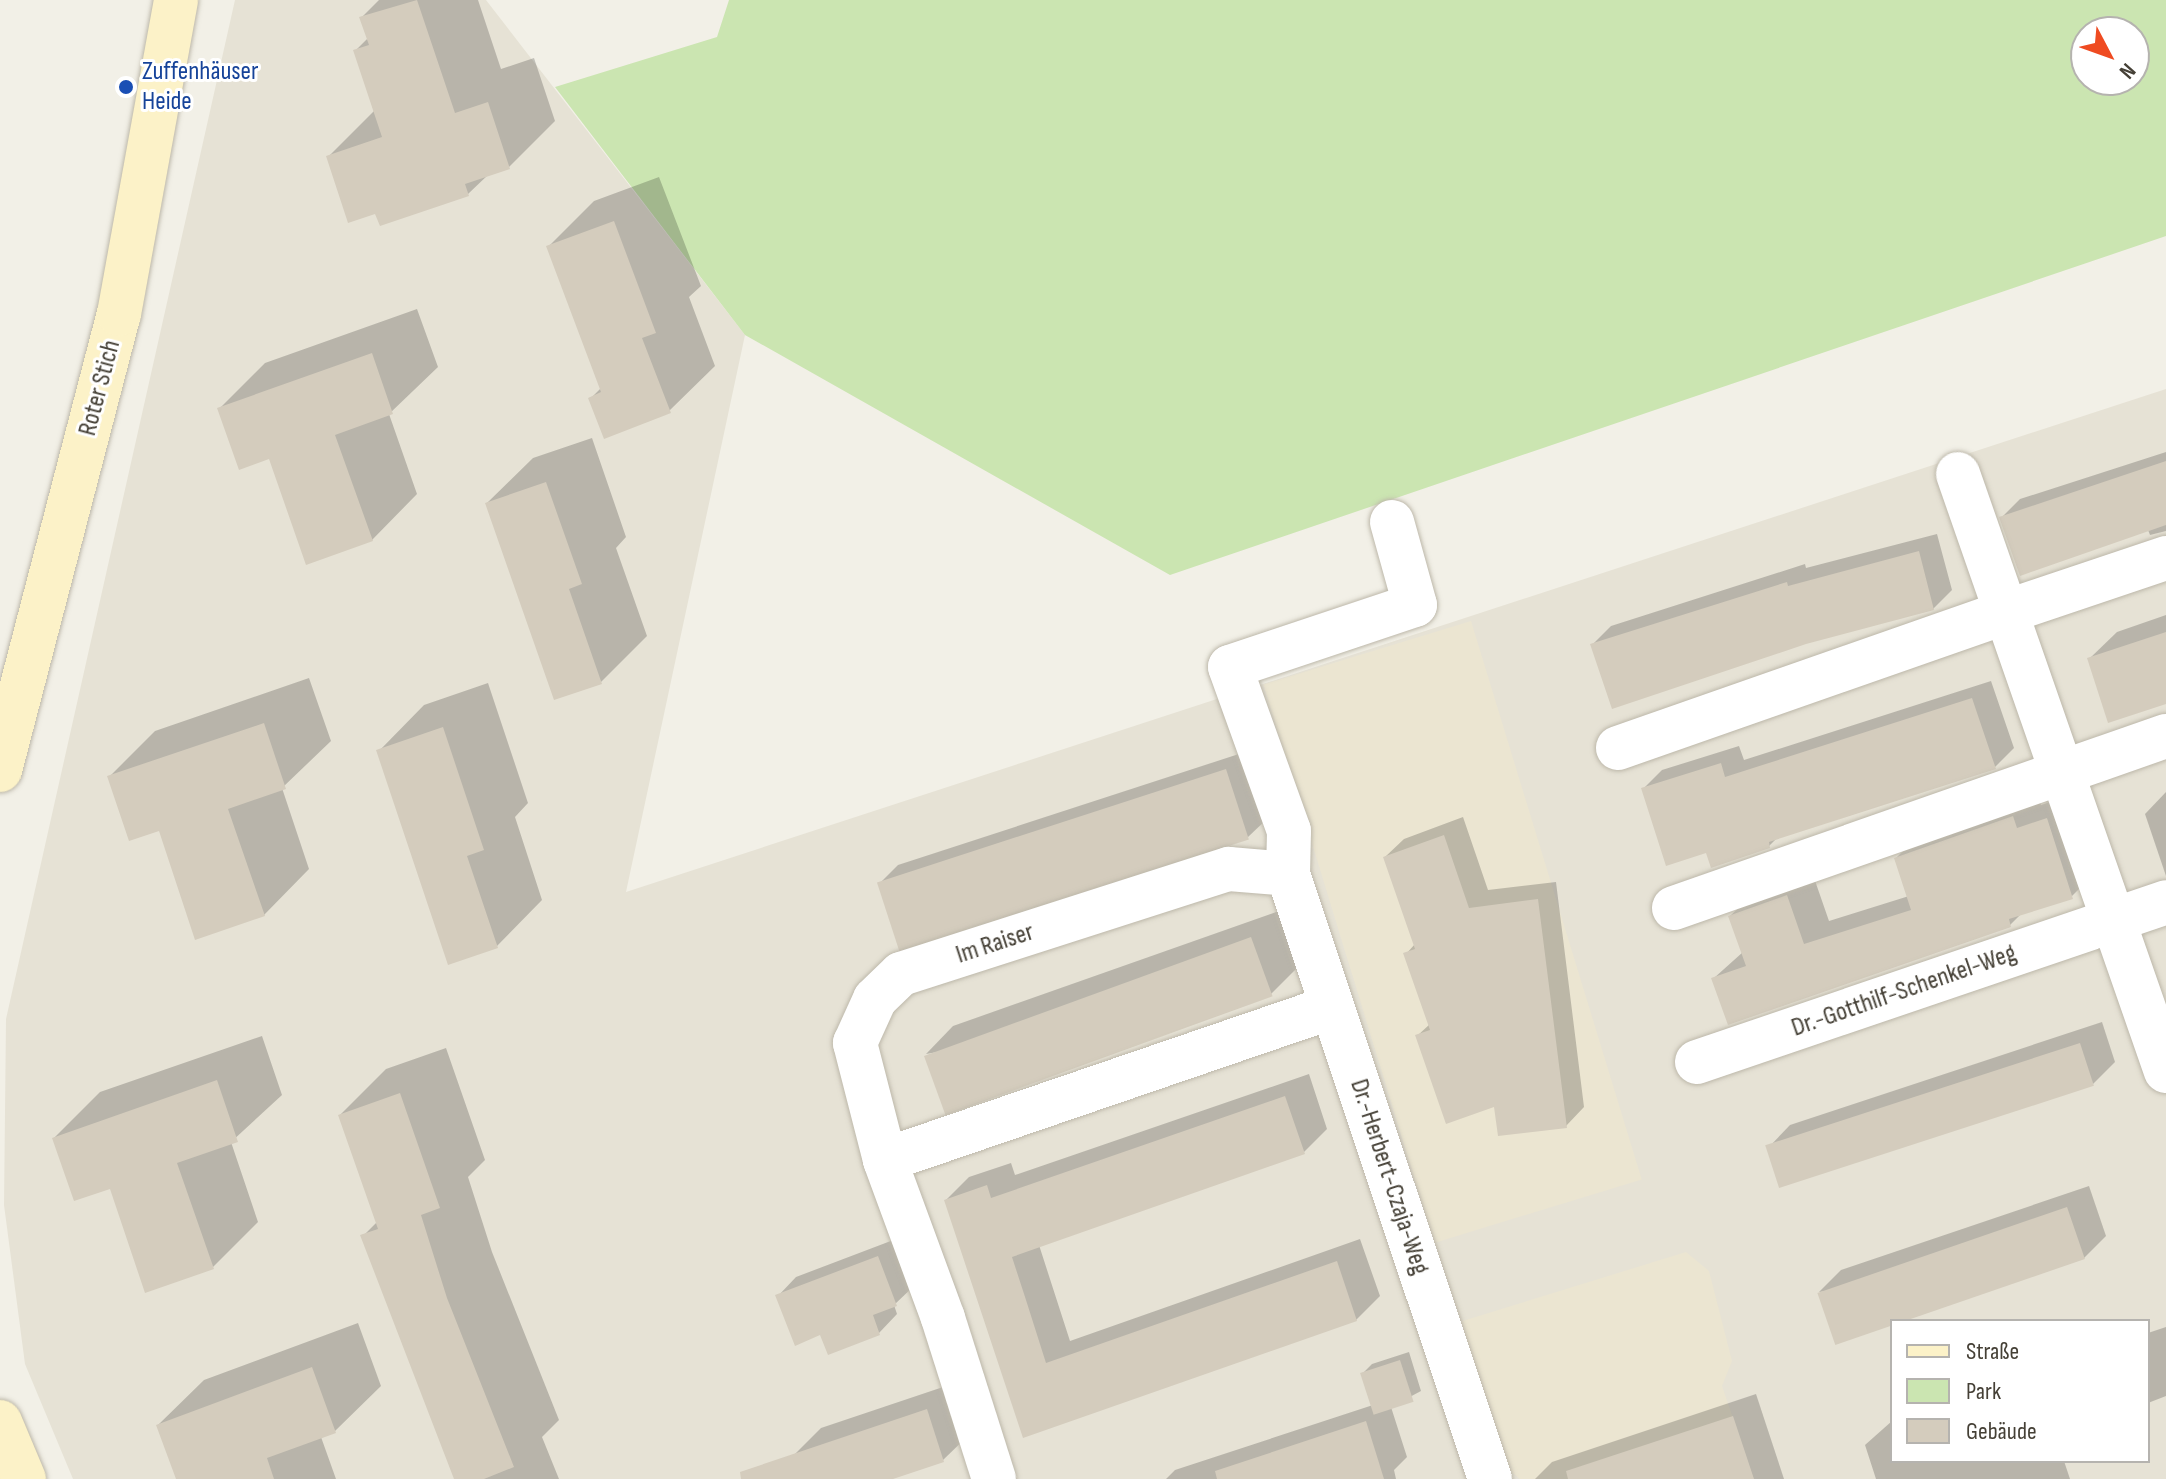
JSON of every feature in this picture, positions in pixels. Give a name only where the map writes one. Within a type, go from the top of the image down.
[{"type":"street","name":"Roter Stich","points":[[0,770],[119,314],[176,0]]},
{"type":"street","points":[[1958,474],[2059,772],[2136,911],[2166,1071]]},
{"type":"street","name":"Dr.-Herbert-Czaja-Weg","points":[[1392,522],[1415,605],[1230,667],[1289,831],[1288,874],[1490,1479]]},
{"type":"street","points":[[1618,748],[2166,558]]},
{"type":"street","points":[[1674,908],[2166,736]]},
{"type":"street","name":"Im Raiser","points":[[994,1479],[943,1318],[885,1160],[855,1043],[875,999],[901,974],[1229,869],[1288,874]]},
{"type":"street","name":"Dr.-Gotthilf-Schenkel-Weg","points":[[1697,1062],[2136,911]]},
{"type":"street","points":[[885,1160],[1332,1007]]},
{"type":"street","points":[[0,1422],[24,1479]]},
{"type":"shaded area","points":[[235,0],[486,0],[745,335],[626,892],[2166,389],[2166,1479],[73,1479],[25,1364],[4,1205],[6,1019]]},
{"type":"shaded area","points":[[1471,621],[1642,1179],[1434,1243],[1263,684]]},
{"type":"shaded area","points":[[1686,1252],[1709,1271],[1732,1361],[1722,1386],[1754,1479],[1520,1479],[1504,1466],[1456,1323]]},
{"type":"green space","points":[[729,0],[2166,0],[2166,236],[1170,575],[745,335],[555,87],[717,37]]},
{"type":"building","points":[[417,0],[455,113],[488,102],[510,169],[465,184],[469,196],[380,226],[375,214],[348,223],[326,156],[382,137],[353,50],[369,45],[359,17]]},
{"type":"building","points":[[614,221],[656,333],[642,338],[671,413],[604,439],[588,398],[601,392],[546,246]]},
{"type":"building","points":[[372,353],[393,414],[335,435],[373,541],[306,565],[269,459],[239,470],[217,408]]},
{"type":"building","points":[[2166,461],[2166,525],[2020,576],[1999,517]]},
{"type":"building","points":[[546,482],[582,584],[569,589],[602,684],[554,700],[485,503]]},
{"type":"building","points":[[1919,551],[1934,610],[1806,644],[1612,709],[1590,644],[1787,582],[1788,586]]},
{"type":"building","points":[[2166,632],[2166,704],[2108,723],[2087,658]]},
{"type":"building","points":[[1972,698],[1996,769],[1769,842],[1770,848],[1711,868],[1706,853],[1666,866],[1641,788],[1721,763],[1725,777]]},
{"type":"building","points":[[264,723],[286,789],[228,809],[265,916],[195,940],[159,831],[129,841],[107,776]]},
{"type":"building","points":[[443,727],[484,850],[467,856],[498,948],[448,965],[376,750]]},
{"type":"building","points":[[1226,769],[1249,839],[900,953],[877,882]]},
{"type":"building","points":[[2013,816],[2017,828],[2047,818],[2073,899],[2009,919],[2011,927],[1728,1025],[1711,978],[1746,966],[1728,916],[1787,895],[1804,944],[1911,910],[1894,858]]},
{"type":"building","points":[[1444,835],[1469,908],[1538,899],[1567,1128],[1498,1136],[1494,1107],[1446,1124],[1415,1035],[1430,1030],[1403,953],[1415,949],[1383,857]]},
{"type":"building","points":[[1251,937],[1273,996],[946,1115],[924,1056]]},
{"type":"building","points":[[2080,1043],[2094,1086],[1779,1188],[1765,1145]]},
{"type":"building","points":[[217,1080],[238,1142],[177,1163],[214,1269],[145,1293],[110,1189],[74,1201],[52,1138]]},
{"type":"building","points":[[400,1093],[440,1208],[421,1215],[447,1298],[514,1467],[484,1479],[454,1479],[360,1235],[378,1229],[338,1115]]},
{"type":"building","points":[[1285,1096],[1305,1154],[1012,1257],[1046,1363],[1337,1261],[1357,1321],[1023,1438],[944,1200],[987,1185],[991,1198]]},
{"type":"building","points":[[2067,1207],[2085,1259],[1911,1319],[1890,1319],[1890,1326],[1835,1345],[1817,1293]]},
{"type":"building","points":[[878,1256],[897,1306],[873,1315],[880,1335],[828,1355],[820,1335],[795,1346],[775,1295]]},
{"type":"building","points":[[1400,1360],[1414,1402],[1374,1415],[1360,1373]]},
{"type":"building","points":[[312,1367],[336,1433],[267,1458],[274,1479],[176,1479],[156,1425]]},
{"type":"building","points":[[927,1409],[944,1462],[893,1479],[741,1479],[740,1472]]},
{"type":"building","points":[[1733,1416],[1754,1479],[1568,1479],[1566,1471]]},
{"type":"building","points":[[1366,1421],[1384,1479],[1217,1479],[1215,1471]]},
{"type":"place","name":"Zuffenhäuser Heide","points":[[126,87]]}]
